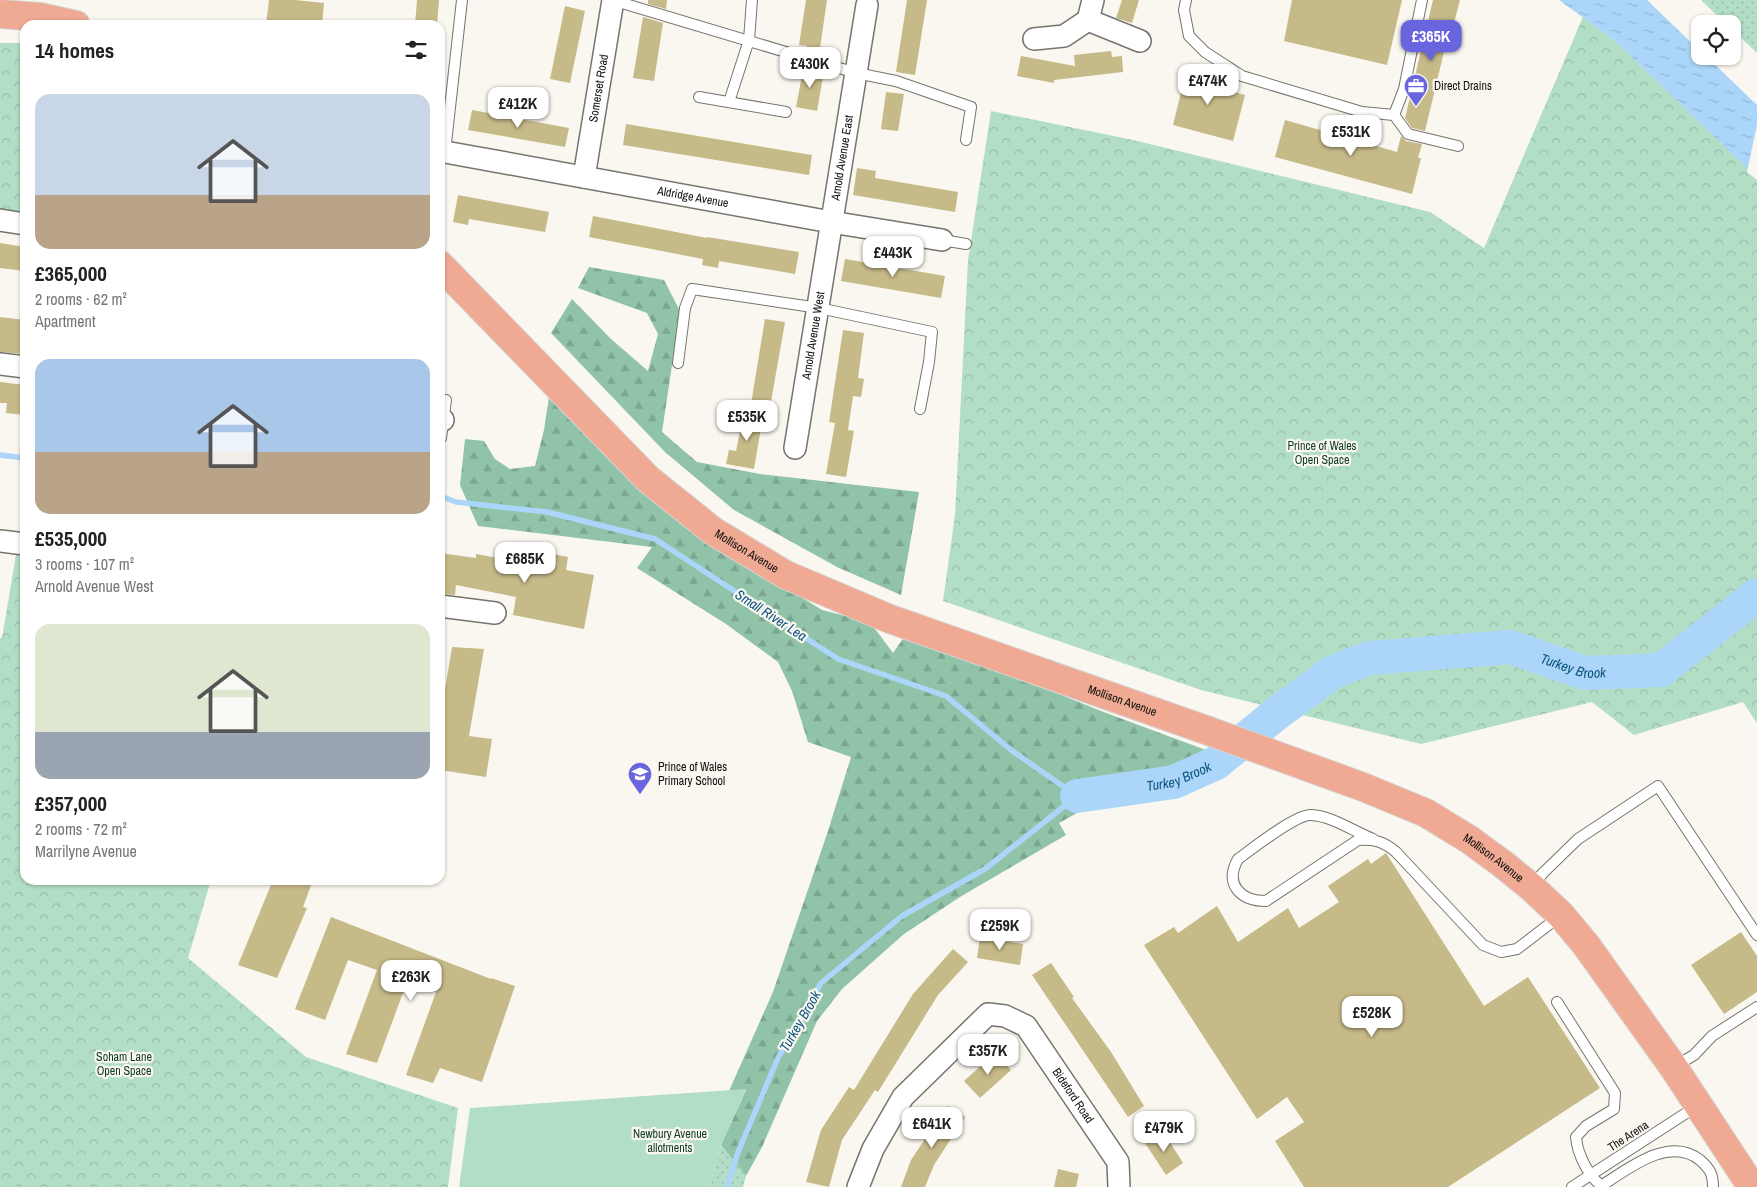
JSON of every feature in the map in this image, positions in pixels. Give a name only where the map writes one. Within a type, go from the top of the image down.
[{"type":"main road","points":[[0,14],[54,20]]},
{"type":"main road","name":"Mollison Avenue","points":[[445,270],[648,479],[713,531],[786,575],[890,619],[1364,787],[1426,813],[1470,840],[1504,865],[1561,915],[1586,945],[1674,1068],[1752,1187]]},
{"type":"street","name":"Somerset Road","points":[[584,177],[613,0]]},
{"type":"street","name":"Arnold Avenue East","points":[[830,222],[867,5]]},
{"type":"street","points":[[1034,39],[1064,36],[1090,10],[1140,41]]},
{"type":"street","name":"Aldridge Avenue","points":[[445,152],[830,222],[942,240]]},
{"type":"street","points":[[0,220],[20,223]]},
{"type":"street","name":"Arnold Avenue West","points":[[795,448],[819,308],[830,222]]},
{"type":"street","points":[[0,364],[20,366]]},
{"type":"street","points":[[0,541],[20,543]]},
{"type":"street","points":[[445,607],[495,613]]},
{"type":"street","name":"Bideford Road","points":[[858,1187],[873,1149],[903,1097],[988,1014],[1005,1016],[1026,1026],[1118,1162],[1119,1187]]},
{"type":"lane","points":[[445,144],[462,0]]},
{"type":"lane","points":[[613,0],[856,73],[896,81],[971,108],[966,140]]},
{"type":"lane","points":[[729,102],[749,40],[752,0]]},
{"type":"lane","points":[[1186,0],[1184,10],[1189,36],[1205,52],[1242,76],[1362,112],[1394,115],[1408,134],[1458,146]]},
{"type":"lane","points":[[1394,115],[1404,89],[1422,0]]},
{"type":"lane","points":[[699,97],[786,112]]},
{"type":"lane","points":[[942,240],[966,244]]},
{"type":"lane","points":[[678,363],[685,308],[692,288],[819,308],[932,332],[929,362],[920,409]]},
{"type":"lane","points":[[1531,888],[1543,873],[1578,839],[1658,786],[1757,935]]},
{"type":"lane","points":[[1372,839],[1358,840],[1266,901],[1254,901],[1243,896],[1236,888],[1233,879],[1233,868],[1238,859],[1297,818],[1309,814],[1322,817],[1386,844],[1396,852],[1483,945],[1501,952],[1517,949],[1561,915]]},
{"type":"lane","points":[[1557,1002],[1615,1093],[1614,1109],[1586,1126],[1576,1137],[1577,1148],[1592,1174],[1603,1186],[1655,1154],[1673,1151],[1683,1152],[1697,1158],[1708,1167],[1713,1176],[1713,1187]]},
{"type":"lane","points":[[1674,1068],[1694,1055],[1712,1036],[1757,1007]]},
{"type":"lane","name":"The Arena","points":[[1572,1187],[1698,1106]]},
{"type":"green space","points":[[1701,0],[1757,0],[1757,53],[1741,38],[1741,15],[1717,15]]},
{"type":"green space","name":"Prince of Wales Open Space","points":[[1583,17],[1614,40],[1757,177],[1757,723],[1743,702],[1634,735],[1592,702],[1421,744],[1201,690],[943,601],[955,515],[968,260],[991,111],[1133,140],[1430,212],[1484,248]]},
{"type":"green space","points":[[0,43],[20,43],[20,213],[0,210]]},
{"type":"green space","points":[[589,267],[664,280],[680,311],[662,432],[697,462],[760,474],[919,492],[901,595],[837,567],[734,510],[665,452],[551,333],[572,299],[611,339],[648,371],[658,334],[647,313],[578,288]]},
{"type":"green space","points":[[549,397],[594,442],[729,552],[822,610],[870,622],[893,653],[907,633],[1101,711],[1238,762],[1214,778],[1176,790],[1097,802],[1059,823],[1066,835],[960,897],[904,934],[842,989],[817,1021],[762,1147],[746,1176],[721,1145],[746,1090],[729,1091],[773,992],[851,757],[808,742],[792,691],[778,662],[726,624],[637,568],[652,547],[478,526],[460,485],[465,439],[484,441],[495,459],[510,469],[535,466],[544,430]]},
{"type":"green space","name":"Soham Lane Open Space","points":[[16,555],[20,555],[20,885],[210,885],[188,958],[306,1057],[458,1108],[448,1187],[0,1187],[0,638],[2,638]]},
{"type":"green space","name":"Newbury Avenue allotments","points":[[746,1089],[721,1145],[709,1187],[459,1187],[470,1108]]},
{"type":"green space","points":[[721,1145],[746,1176],[743,1187],[709,1187]]},
{"type":"water","points":[[1559,0],[1647,0],[1691,42],[1691,65],[1715,65],[1757,105],[1757,178],[1614,40]]},
{"type":"pier","points":[[1757,125],[1757,180],[1747,172]]},
{"type":"building","points":[[269,0],[324,3],[322,20],[267,20]]},
{"type":"building","points":[[417,0],[439,0],[437,20],[415,20]]},
{"type":"building","points":[[648,0],[667,0],[666,9],[648,4]]},
{"type":"building","points":[[806,0],[827,0],[819,55],[806,51],[807,46],[799,45]]},
{"type":"building","points":[[907,0],[927,0],[915,75],[896,72]]},
{"type":"building","points":[[1122,0],[1139,0],[1132,23],[1116,18]]},
{"type":"building","points":[[1292,0],[1402,0],[1387,65],[1284,41]]},
{"type":"building","points":[[1433,0],[1460,0],[1453,27],[1448,35],[1425,131],[1412,128],[1405,118]]},
{"type":"building","points":[[565,6],[585,11],[570,83],[550,79]]},
{"type":"building","points":[[643,17],[663,23],[654,81],[633,78]]},
{"type":"building","points":[[1111,51],[1112,57],[1122,56],[1123,72],[1054,80],[1054,83],[1017,76],[1021,56],[1075,66],[1074,55]]},
{"type":"building","points":[[804,65],[824,71],[817,111],[796,107]]},
{"type":"building","points":[[1187,68],[1218,75],[1215,87],[1245,95],[1233,141],[1173,125]]},
{"type":"building","points":[[886,92],[904,94],[898,131],[881,129]]},
{"type":"building","points":[[472,110],[569,128],[565,147],[468,130]]},
{"type":"building","points":[[1285,120],[1397,152],[1401,136],[1406,141],[1422,144],[1418,158],[1421,158],[1412,194],[1275,157]]},
{"type":"building","points":[[626,124],[812,155],[809,175],[623,145]]},
{"type":"building","points":[[857,168],[876,171],[875,178],[958,192],[955,212],[853,195]]},
{"type":"building","points":[[458,195],[549,212],[545,232],[469,219],[468,225],[453,222]]},
{"type":"building","points":[[593,216],[707,238],[799,252],[795,274],[719,261],[718,268],[702,265],[703,259],[589,237]]},
{"type":"building","points":[[0,243],[20,246],[20,270],[0,268]]},
{"type":"building","points":[[845,259],[945,276],[941,298],[841,281]]},
{"type":"building","points":[[0,317],[20,319],[20,354],[0,352]]},
{"type":"building","points":[[765,319],[785,322],[769,413],[750,410]]},
{"type":"building","points":[[843,330],[864,333],[858,378],[864,379],[861,397],[853,396],[848,430],[854,431],[846,477],[826,474],[835,423],[829,422]]},
{"type":"building","points":[[0,382],[20,384],[20,414],[6,413],[7,403],[0,403]]},
{"type":"building","points":[[744,412],[763,416],[754,469],[726,464],[729,450],[736,451]]},
{"type":"building","points":[[523,548],[568,557],[566,570],[594,575],[584,629],[513,615],[516,597],[456,585],[455,595],[445,594],[445,554],[476,558],[476,554],[520,562]]},
{"type":"building","points":[[452,647],[484,649],[469,736],[492,739],[486,777],[445,771],[445,690]]},
{"type":"building","points":[[1386,853],[1484,1006],[1528,977],[1600,1088],[1448,1187],[1304,1187],[1275,1141],[1304,1122],[1287,1097],[1257,1119],[1144,945],[1174,927],[1178,933],[1217,906],[1238,942],[1288,908],[1299,928],[1339,902],[1328,886],[1368,859],[1371,864]]},
{"type":"building","points":[[271,885],[311,885],[303,907],[307,908],[277,978],[238,965]]},
{"type":"building","points":[[331,917],[491,979],[515,986],[482,1082],[440,1068],[433,1083],[406,1075],[436,992],[407,982],[377,1063],[346,1054],[377,970],[348,960],[325,1020],[295,1009]]},
{"type":"building","points":[[1741,932],[1757,956],[1757,992],[1724,1014],[1691,965]]},
{"type":"building","points":[[980,937],[1023,944],[1020,965],[977,958]]},
{"type":"building","points":[[953,949],[968,962],[938,995],[878,1092],[875,1090],[842,1140],[829,1187],[806,1182],[821,1130],[849,1087],[854,1090],[913,994]]},
{"type":"building","points":[[1051,963],[1074,997],[1072,998],[1111,1052],[1144,1106],[1128,1117],[1032,975]]},
{"type":"building","points":[[995,1053],[1011,1070],[980,1098],[964,1081]]},
{"type":"building","points":[[947,1106],[965,1117],[934,1165],[925,1187],[901,1187],[911,1160]]},
{"type":"building","points":[[1163,1131],[1183,1163],[1166,1175],[1145,1143]]},
{"type":"building","points":[[1058,1169],[1079,1174],[1076,1187],[1054,1187]]},
{"type":"waterway","name":"Small River Lea","points":[[0,455],[20,457]]},
{"type":"waterway","name":"Small River Lea","points":[[445,498],[456,502],[547,512],[655,539],[838,659],[946,696],[1011,750],[1077,796],[985,869],[902,916],[821,983],[778,1058],[738,1152],[727,1187]]},
{"type":"waterway","name":"Turkey Brook","points":[[1077,796],[1174,782],[1216,763],[1276,714],[1333,672],[1369,658],[1510,647],[1585,673],[1661,670],[1757,595]]},
{"type":"place","name":"Direct Drains","points":[[1416,107]]},
{"type":"place","name":"Prince of Wales Primary School","points":[[640,795]]}]
